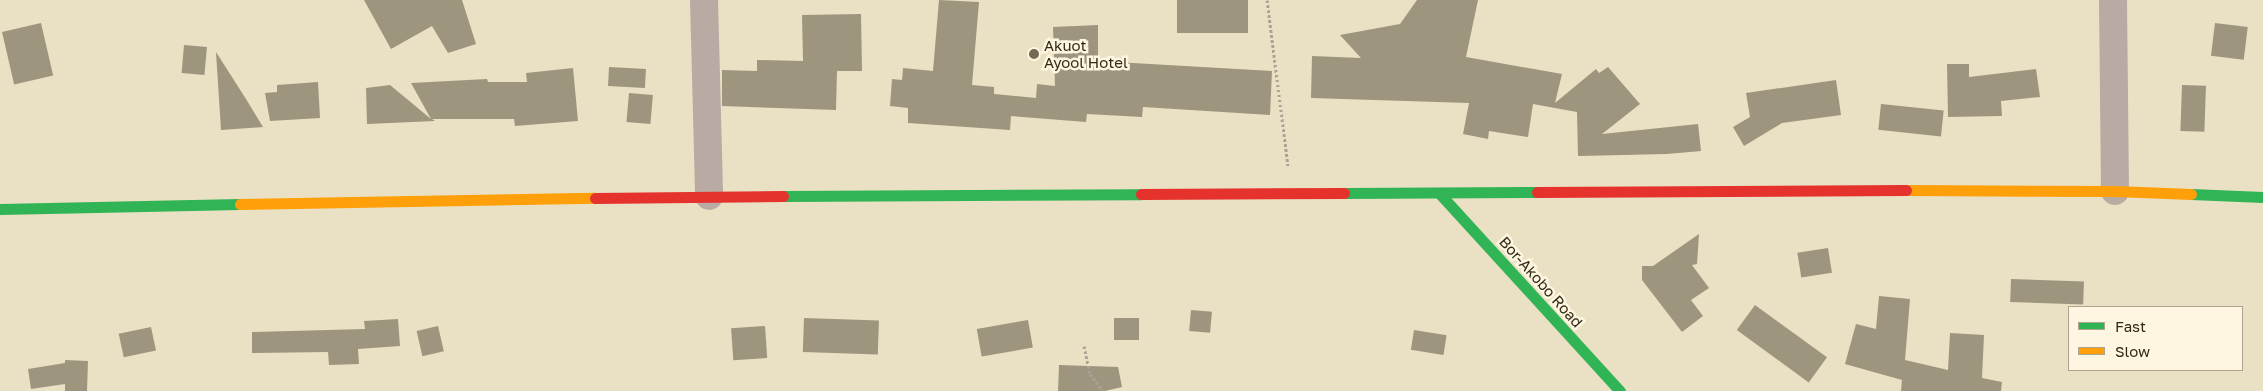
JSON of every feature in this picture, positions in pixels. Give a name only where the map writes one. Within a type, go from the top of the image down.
[{"type":"street","points":[[704,0],[709,196]]},
{"type":"street","points":[[2113,0],[2115,191]]},
{"type":"street","points":[[0,209],[709,196],[2115,191],[2263,198]]},
{"type":"street","name":"Bor-Akobo Road","points":[[1440,194],[1620,391]]},
{"type":"path","points":[[1266,0],[1292,194]]},
{"type":"path","points":[[1084,346],[1090,374],[1103,391]]},
{"type":"building","points":[[364,0],[462,0],[476,44],[448,53],[432,26],[391,49]]},
{"type":"building","points":[[939,0],[979,2],[972,85],[994,87],[994,94],[1036,98],[1037,84],[1055,86],[1053,27],[1098,25],[1098,61],[1272,71],[1270,115],[1143,107],[1142,117],[1087,114],[1086,122],[1011,116],[1010,130],[908,123],[908,108],[890,106],[892,79],[902,80],[903,68],[933,71]]},
{"type":"building","points":[[1177,0],[1248,0],[1248,33],[1177,33]]},
{"type":"building","points":[[1417,0],[1478,0],[1466,57],[1562,74],[1555,103],[1596,69],[1599,73],[1608,67],[1640,104],[1602,134],[1698,124],[1701,151],[1667,154],[1578,156],[1577,112],[1533,104],[1528,137],[1489,131],[1488,139],[1463,134],[1469,103],[1311,98],[1312,56],[1361,58],[1340,35],[1400,24]]},
{"type":"building","points":[[861,14],[862,71],[837,71],[836,110],[722,106],[722,70],[757,71],[757,60],[803,61],[802,15]]},
{"type":"building","points":[[41,23],[53,76],[14,85],[2,32]]},
{"type":"building","points":[[2215,23],[2248,27],[2244,60],[2211,56]]},
{"type":"building","points":[[184,45],[207,47],[204,75],[182,73]]},
{"type":"building","points":[[216,52],[246,99],[263,127],[221,130]]},
{"type":"building","points":[[1947,64],[1969,64],[1969,77],[2036,69],[2040,97],[2001,101],[2002,116],[1948,117]]},
{"type":"building","points":[[609,67],[646,69],[645,88],[608,86]]},
{"type":"building","points":[[573,68],[578,121],[515,126],[514,119],[432,119],[435,121],[367,124],[366,88],[390,85],[431,119],[411,83],[487,79],[488,82],[527,82],[526,73]]},
{"type":"building","points":[[1836,80],[1841,115],[1782,123],[1744,146],[1733,127],[1750,117],[1746,93]]},
{"type":"building","points":[[318,82],[320,118],[270,121],[265,93],[277,92],[277,85]]},
{"type":"building","points":[[2182,85],[2206,86],[2204,132],[2180,131]]},
{"type":"building","points":[[629,93],[653,95],[650,124],[626,122]]},
{"type":"building","points":[[1881,104],[1944,111],[1941,136],[1878,130]]},
{"type":"building","points":[[1699,234],[1697,264],[1692,265],[1709,288],[1691,300],[1703,316],[1682,332],[1642,280],[1642,266],[1653,266]]},
{"type":"building","points":[[1828,248],[1832,273],[1801,278],[1797,253]]},
{"type":"building","points":[[2011,279],[2084,282],[2083,305],[2010,302]]},
{"type":"building","points":[[1879,296],[1910,299],[1905,360],[1948,370],[1950,333],[1984,335],[1982,378],[2002,382],[2001,391],[1901,391],[1902,380],[1845,364],[1856,324],[1876,329]]},
{"type":"building","points":[[1755,305],[1827,357],[1809,382],[1737,330]]},
{"type":"building","points":[[1191,310],[1212,312],[1210,333],[1189,331]]},
{"type":"building","points":[[804,318],[879,321],[878,355],[803,352]]},
{"type":"building","points":[[1114,318],[1139,318],[1139,340],[1114,340]]},
{"type":"building","points":[[398,319],[400,346],[358,349],[359,364],[329,365],[328,352],[252,353],[252,332],[365,329],[364,321]]},
{"type":"building","points":[[1028,320],[1033,348],[982,357],[977,329]]},
{"type":"building","points":[[438,326],[444,351],[422,356],[417,331]]},
{"type":"building","points":[[765,326],[767,358],[733,360],[731,328]]},
{"type":"building","points":[[151,327],[156,350],[124,357],[119,334]]},
{"type":"building","points":[[1414,330],[1447,335],[1443,355],[1411,350]]},
{"type":"building","points":[[65,360],[88,361],[87,391],[65,391],[65,384],[31,389],[28,369],[65,363]]},
{"type":"building","points":[[1059,365],[1118,367],[1122,387],[1105,391],[1058,391]]},
{"type":"traffic: fast","points":[[1344,193],[1537,192]]},
{"type":"traffic: fast","points":[[783,196],[1141,194]]},
{"type":"traffic: fast","points":[[1440,194],[1620,391]]},
{"type":"traffic: fast","points":[[2191,194],[2263,197]]},
{"type":"traffic: fast","points":[[0,209],[240,204]]},
{"type":"traffic: slow","points":[[1906,190],[2115,191],[2191,194]]},
{"type":"traffic: slow","points":[[240,204],[595,198]]},
{"type":"traffic: jam","points":[[1537,192],[1906,190]]},
{"type":"traffic: jam","points":[[1141,194],[1344,193]]},
{"type":"traffic: jam","points":[[595,198],[783,196]]},
{"type":"place","name":"Akuot Ayool Hotel","points":[[1034,54]]}]
